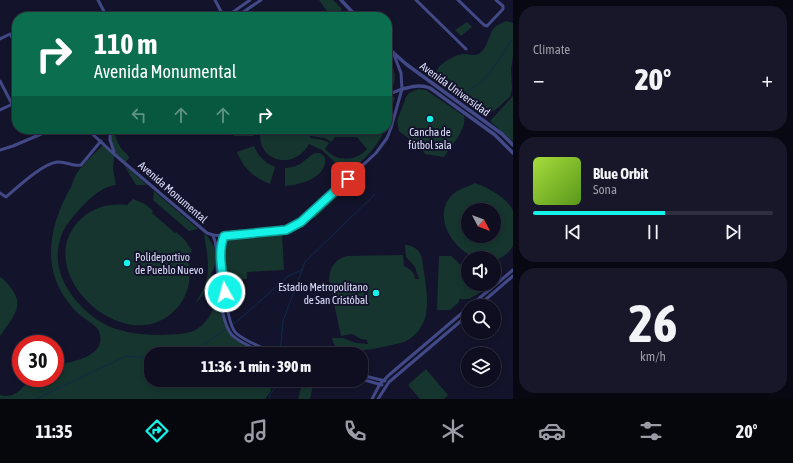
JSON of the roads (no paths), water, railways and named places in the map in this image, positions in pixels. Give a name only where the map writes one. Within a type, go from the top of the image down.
[{"type":"street","points":[[98,0],[104,12]]},
{"type":"street","points":[[215,0],[222,12]]},
{"type":"street","points":[[232,12],[250,0]]},
{"type":"street","points":[[243,12],[261,0]]},
{"type":"street","points":[[340,0],[352,12]]},
{"type":"street","points":[[416,0],[466,49]]},
{"type":"street","points":[[458,0],[484,25],[487,26],[503,9],[503,6],[496,0]]},
{"type":"street","points":[[0,38],[9,34],[12,35]]},
{"type":"street","name":"Avenida Monumental","points":[[392,124],[402,89],[401,73],[394,54]]},
{"type":"street","name":"Avenida Universidad","points":[[394,54],[502,134],[513,145]]},
{"type":"street","points":[[0,82],[12,104],[0,110]]},
{"type":"street","name":"Avenida Universidad","points":[[402,89],[418,86],[430,88],[489,131],[513,153]]},
{"type":"street","points":[[392,93],[402,89]]},
{"type":"street","points":[[0,150],[41,134]]},
{"type":"street","name":"Avenida Monumental","points":[[93,134],[114,154],[206,232],[213,235],[224,236],[286,230],[301,222],[380,148],[388,134]]},
{"type":"street","points":[[110,134],[114,154]]},
{"type":"street","points":[[0,193],[6,197],[48,164],[61,162],[76,166],[81,165],[101,141]]},
{"type":"street","points":[[213,235],[216,244],[223,312],[231,334],[254,347]]},
{"type":"street","points":[[224,236],[221,243],[228,325]]},
{"type":"street","points":[[501,280],[513,270]]},
{"type":"street","points":[[503,285],[513,276]]},
{"type":"street","points":[[219,281],[224,281]]},
{"type":"street","points":[[479,299],[488,291]]},
{"type":"street","points":[[486,299],[496,291]]},
{"type":"street","points":[[372,399],[383,381],[461,314]]},
{"type":"street","points":[[378,399],[389,382],[461,321]]},
{"type":"street","points":[[230,329],[263,347]]},
{"type":"street","points":[[368,377],[389,382]]},
{"type":"street","points":[[368,381],[385,386]]},
{"type":"waterway","points":[[460,95],[484,79],[513,40]]},
{"type":"waterway","points":[[281,347],[283,321],[305,262],[375,194]]},
{"type":"waterway","points":[[233,324],[287,277],[303,269]]},
{"type":"waterway","points":[[200,347],[226,329]]},
{"type":"waterway","points":[[36,399],[126,356],[144,357]]},
{"type":"waterway","points":[[269,399],[271,393],[276,387]]},
{"type":"place","name":"Cancha de fútbol sala","points":[[430,119]]},
{"type":"place","name":"Polideportivo de Pueblo Nuevo","points":[[127,263]]},
{"type":"place","name":"Estadio Metropolitano de San Cristóbal","points":[[376,293]]}]
